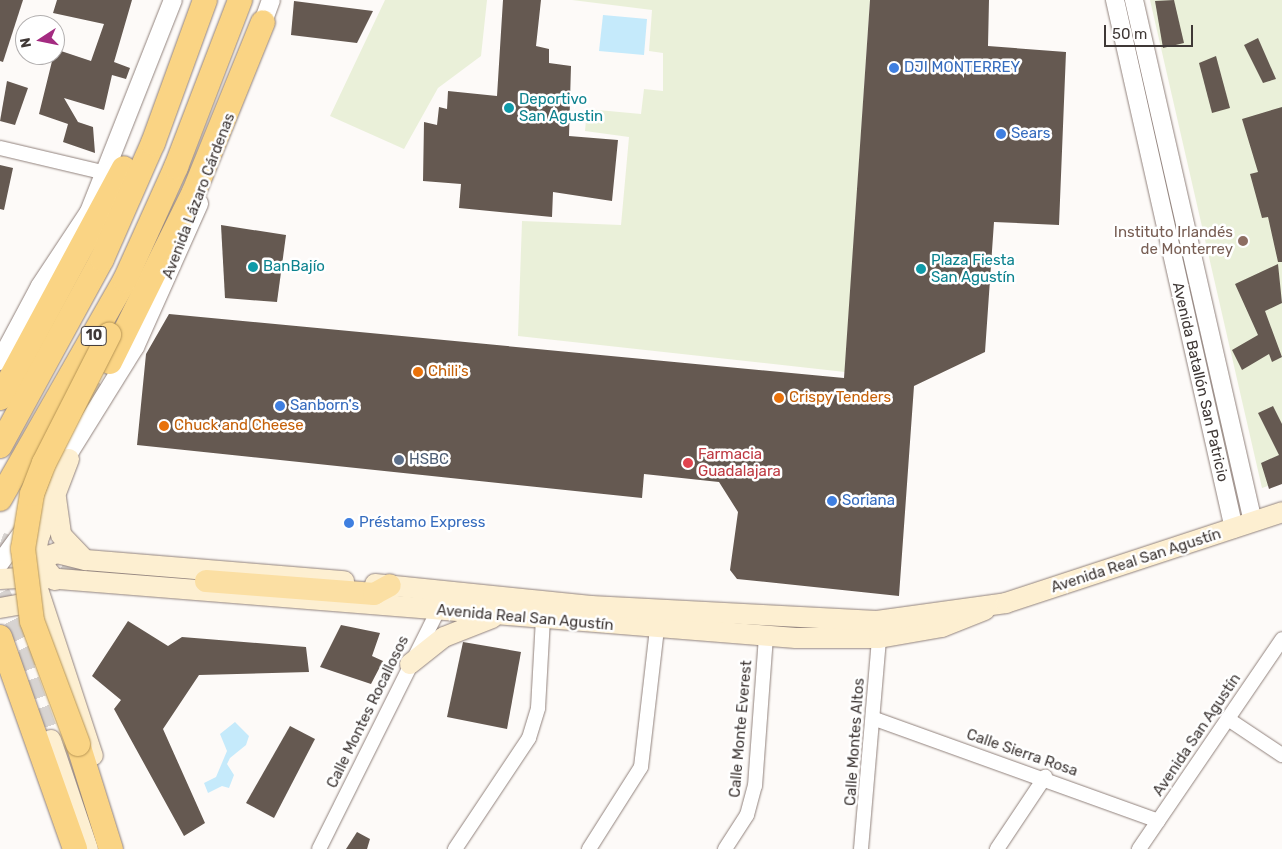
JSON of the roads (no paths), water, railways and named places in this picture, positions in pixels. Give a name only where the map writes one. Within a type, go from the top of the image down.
[{"type":"highway","points":[[0,398],[6,365],[69,267],[113,193],[193,0]]},
{"type":"highway","name":"10","points":[[0,445],[102,259],[153,143],[205,0]]},
{"type":"highway","name":"Avenida Lázaro Cárdenas","points":[[0,499],[125,280],[176,167],[240,0]]},
{"type":"highway","points":[[216,135],[252,0]]},
{"type":"highway","points":[[110,362],[194,192],[267,11]]},
{"type":"highway","points":[[75,849],[58,742],[32,621],[23,549],[32,494],[44,463],[169,218],[175,200],[176,167]]},
{"type":"highway","points":[[69,267],[88,213]]},
{"type":"highway","points":[[6,555],[29,448]]},
{"type":"highway","points":[[0,637],[58,742],[111,849]]},
{"type":"main road","points":[[69,459],[38,540],[34,577],[122,849]]},
{"type":"main road","points":[[58,486],[55,514],[61,535],[86,560]]},
{"type":"main road","name":"Avenida Real San Agustín","points":[[0,579],[34,577],[543,620],[766,636],[879,638],[950,625],[990,607],[1282,512]]},
{"type":"main road","name":"Avenida Real San Agustín","points":[[64,581],[45,569],[50,554],[68,554],[86,560],[450,592],[838,621],[877,621],[990,607]]},
{"type":"main road","points":[[49,625],[50,595],[64,581]]},
{"type":"main road","points":[[206,581],[374,594],[390,586]]},
{"type":"main road","points":[[0,608],[30,606],[49,625]]},
{"type":"main road","points":[[410,664],[444,637],[500,616]]},
{"type":"main road","points":[[1,677],[63,849]]},
{"type":"main road","points":[[58,742],[88,849]]},
{"type":"main road","points":[[58,742],[101,849]]},
{"type":"street","points":[[6,365],[40,286],[88,213],[106,173],[172,0]]},
{"type":"street","name":"Avenida Batallón San Patricio","points":[[1115,0],[1234,529]]},
{"type":"street","name":"Avenida Batallón San Patricio","points":[[1134,0],[1253,522]]},
{"type":"street","name":"Avenida Lázaro Cárdenas","points":[[6,555],[69,459],[135,347],[181,250],[267,11]]},
{"type":"street","points":[[0,148],[106,173]]},
{"type":"street","name":"Calle Montes Rocallosos","points":[[319,849],[436,610],[450,592]]},
{"type":"street","points":[[455,849],[529,738],[538,708],[543,620]]},
{"type":"street","points":[[589,849],[641,767],[657,628]]},
{"type":"street","name":"Calle Monte Everest","points":[[725,849],[747,815],[755,786],[766,636]]},
{"type":"street","name":"Calle Montes Altos","points":[[860,849],[875,719],[879,638]]},
{"type":"street","name":"Avenida San Agustín","points":[[1139,849],[1282,639]]},
{"type":"street","name":"Calle Sierra Rosa","points":[[875,719],[1045,777],[1158,821]]},
{"type":"street","points":[[1228,719],[1282,755]]},
{"type":"street","points":[[997,849],[1045,777]]},
{"type":"water","points":[[603,15],[647,19],[644,55],[599,51]]},
{"type":"water","points":[[235,722],[249,736],[246,745],[230,758],[227,764],[234,775],[229,788],[222,786],[208,793],[204,783],[216,777],[227,751],[220,734]]},
{"type":"tunnel","points":[[71,436],[110,362]]},
{"type":"tunnel","points":[[0,543],[70,569],[133,575]]},
{"type":"tunnel","points":[[0,593],[38,666]]},
{"type":"tunnel","points":[[19,652],[51,740]]},
{"type":"place","name":"DJI MONTERREY","points":[[894,68]]},
{"type":"place","name":"Deportivo San Agustin","points":[[509,108]]},
{"type":"place","name":"Sears","points":[[1001,134]]},
{"type":"place","name":"Instituto Irlandés de Monterrey","points":[[1243,241]]},
{"type":"place","name":"BanBajío","points":[[253,267]]},
{"type":"place","name":"Plaza Fiesta San Agustín","points":[[921,269]]},
{"type":"place","name":"Chili's","points":[[418,372]]},
{"type":"place","name":"Crispy Tenders","points":[[779,398]]},
{"type":"place","name":"Sanborn's","points":[[280,406]]},
{"type":"place","name":"Chuck and Cheese","points":[[164,426]]},
{"type":"place","name":"HSBC","points":[[399,460]]},
{"type":"place","name":"Farmacia Guadalajara","points":[[688,463]]},
{"type":"place","name":"Soriana","points":[[832,501]]},
{"type":"place","name":"Préstamo Express","points":[[349,523]]}]
